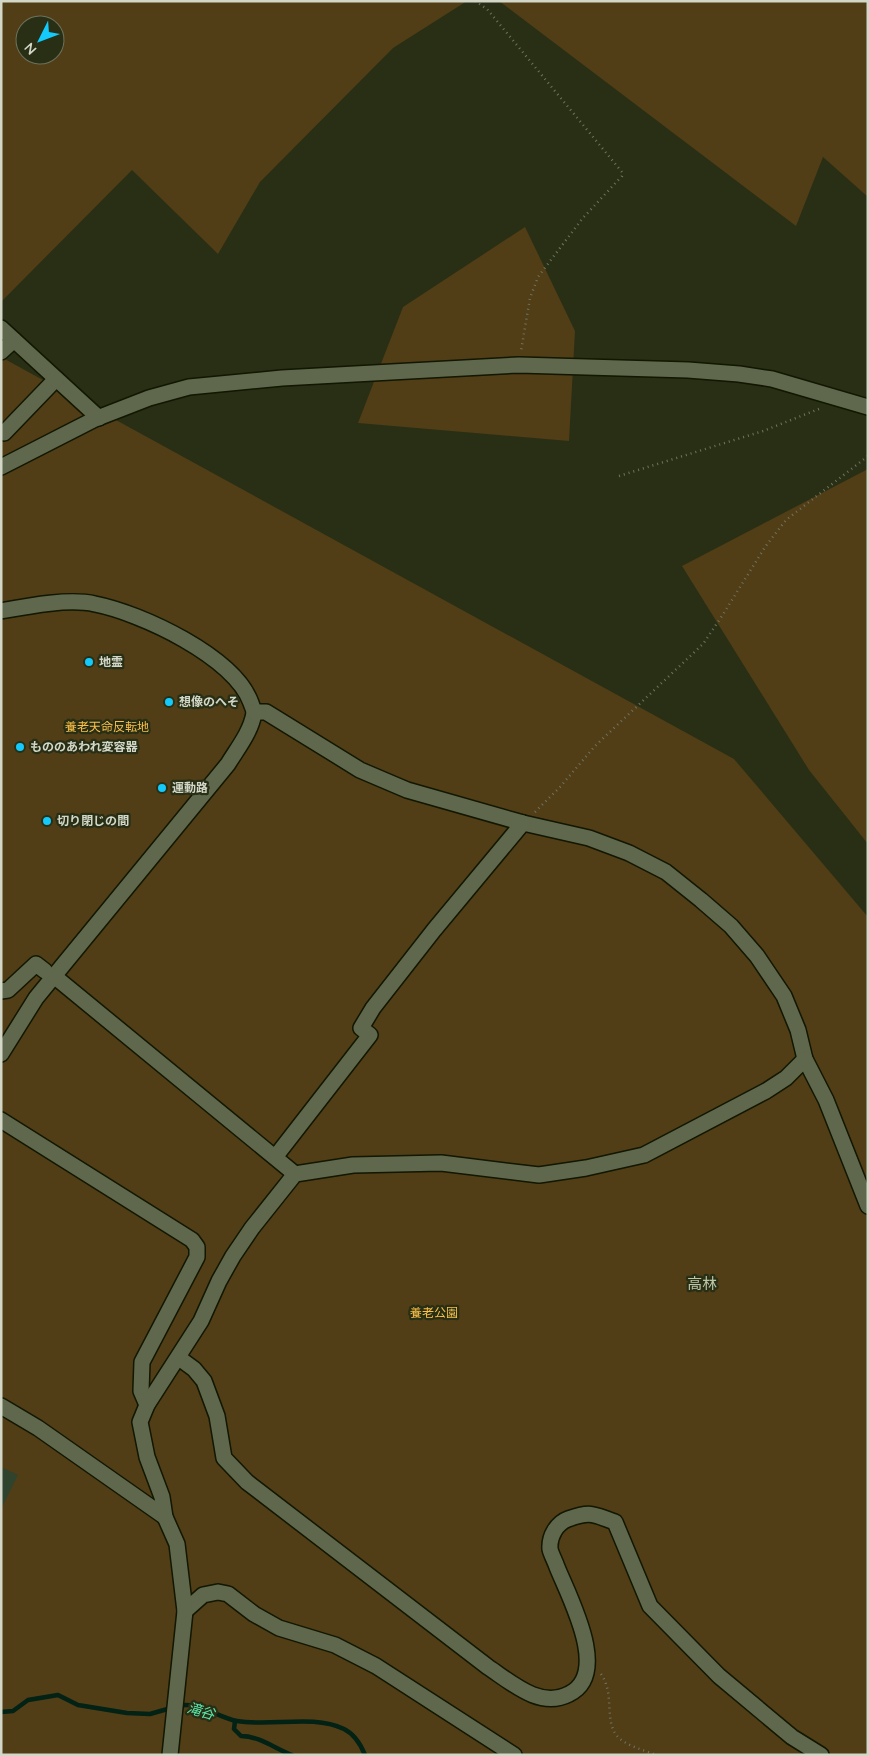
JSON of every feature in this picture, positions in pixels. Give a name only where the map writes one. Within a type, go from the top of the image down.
[{"type":"street","points":[[1,328],[99,418]]},
{"type":"street","points":[[1,352],[14,340]]},
{"type":"street","points":[[1,467],[99,418],[149,398],[189,387],[282,378],[519,365],[688,370],[772,379],[868,407]]},
{"type":"street","points":[[4,433],[56,379]]},
{"type":"street","points":[[1,611],[47,604],[94,603],[125,612],[176,635],[202,650],[229,673],[247,692],[254,712],[246,734],[228,764],[49,973],[36,998],[1,1054]]},
{"type":"street","points":[[254,712],[266,712],[360,770],[407,790],[524,823],[589,838],[629,853],[666,872],[701,900],[731,926],[757,956],[784,996],[798,1030],[805,1060],[826,1100],[868,1206]]},
{"type":"street","points":[[276,1156],[370,1035],[362,1028],[373,1008],[434,930],[524,823]]},
{"type":"street","points":[[1,991],[8,990],[36,964],[296,1174]]},
{"type":"street","points":[[171,1749],[185,1611],[177,1544],[165,1517],[162,1497],[147,1457],[140,1422],[147,1405],[179,1358],[201,1321],[234,1256],[252,1228],[296,1174],[353,1164],[441,1163],[538,1175],[586,1168],[644,1155],[766,1092],[786,1078],[805,1060]]},
{"type":"street","points":[[1,1120],[192,1240],[197,1247],[197,1257],[142,1362],[141,1391],[147,1405]]},
{"type":"street","points":[[179,1358],[194,1369],[204,1381],[217,1416],[224,1458],[246,1482],[488,1667],[524,1691],[544,1699],[560,1699],[573,1693],[583,1683],[589,1666],[583,1634],[550,1548],[554,1528],[561,1521],[588,1512],[615,1522],[650,1606],[719,1676],[792,1738],[821,1755]]},
{"type":"street","points":[[1,1406],[38,1428],[165,1517]]},
{"type":"street","points":[[185,1611],[203,1595],[218,1592],[228,1594],[254,1614],[279,1628],[335,1645],[376,1666],[514,1755]]},
{"type":"path","points":[[475,1],[487,9],[622,172],[622,176],[582,219],[538,277],[530,298],[519,365]]},
{"type":"path","points":[[619,476],[763,432],[843,399]]},
{"type":"path","points":[[524,823],[560,787],[596,746],[703,644],[764,547],[786,520],[868,456]]},
{"type":"path","points":[[589,1666],[602,1675],[610,1698],[610,1721],[618,1736],[629,1744],[656,1755]]},
{"type":"green space","points":[[1,1],[467,1],[393,48],[260,182],[218,254],[132,170],[1,302]]},
{"type":"green space","points":[[499,1],[868,1],[868,197],[823,157],[796,226]]},
{"type":"green space","points":[[525,227],[575,331],[569,441],[358,423],[403,307]]},
{"type":"green space","name":"養老公園","points":[[1,357],[734,759],[868,917],[868,1755],[1,1755]]},
{"type":"green space","points":[[868,469],[868,844],[809,770],[682,566]]},
{"type":"building","points":[[1,1467],[18,1475],[1,1509]]},
{"type":"waterway","name":"滝谷","points":[[1,1712],[13,1711],[28,1700],[58,1695],[78,1705],[127,1713],[150,1714],[171,1708]]},
{"type":"waterway","name":"滝谷","points":[[179,1706],[194,1706],[237,1721],[264,1723],[305,1721],[332,1725],[344,1729],[351,1734],[365,1755]]},
{"type":"waterway","points":[[235,1721],[234,1729],[241,1736],[260,1740],[292,1755]]},
{"type":"place","name":"地霊","points":[[89,662]]},
{"type":"place","name":"想像のへそ","points":[[169,702]]},
{"type":"place","name":"もののあわれ変容器","points":[[20,747]]},
{"type":"place","name":"運動路","points":[[162,788]]},
{"type":"place","name":"切り閉じの間","points":[[47,821]]},
{"type":"district","name":"高林","points":[[702,1284]]},
{"type":"park label","name":"養老天命反転地","points":[[107,727]]}]
